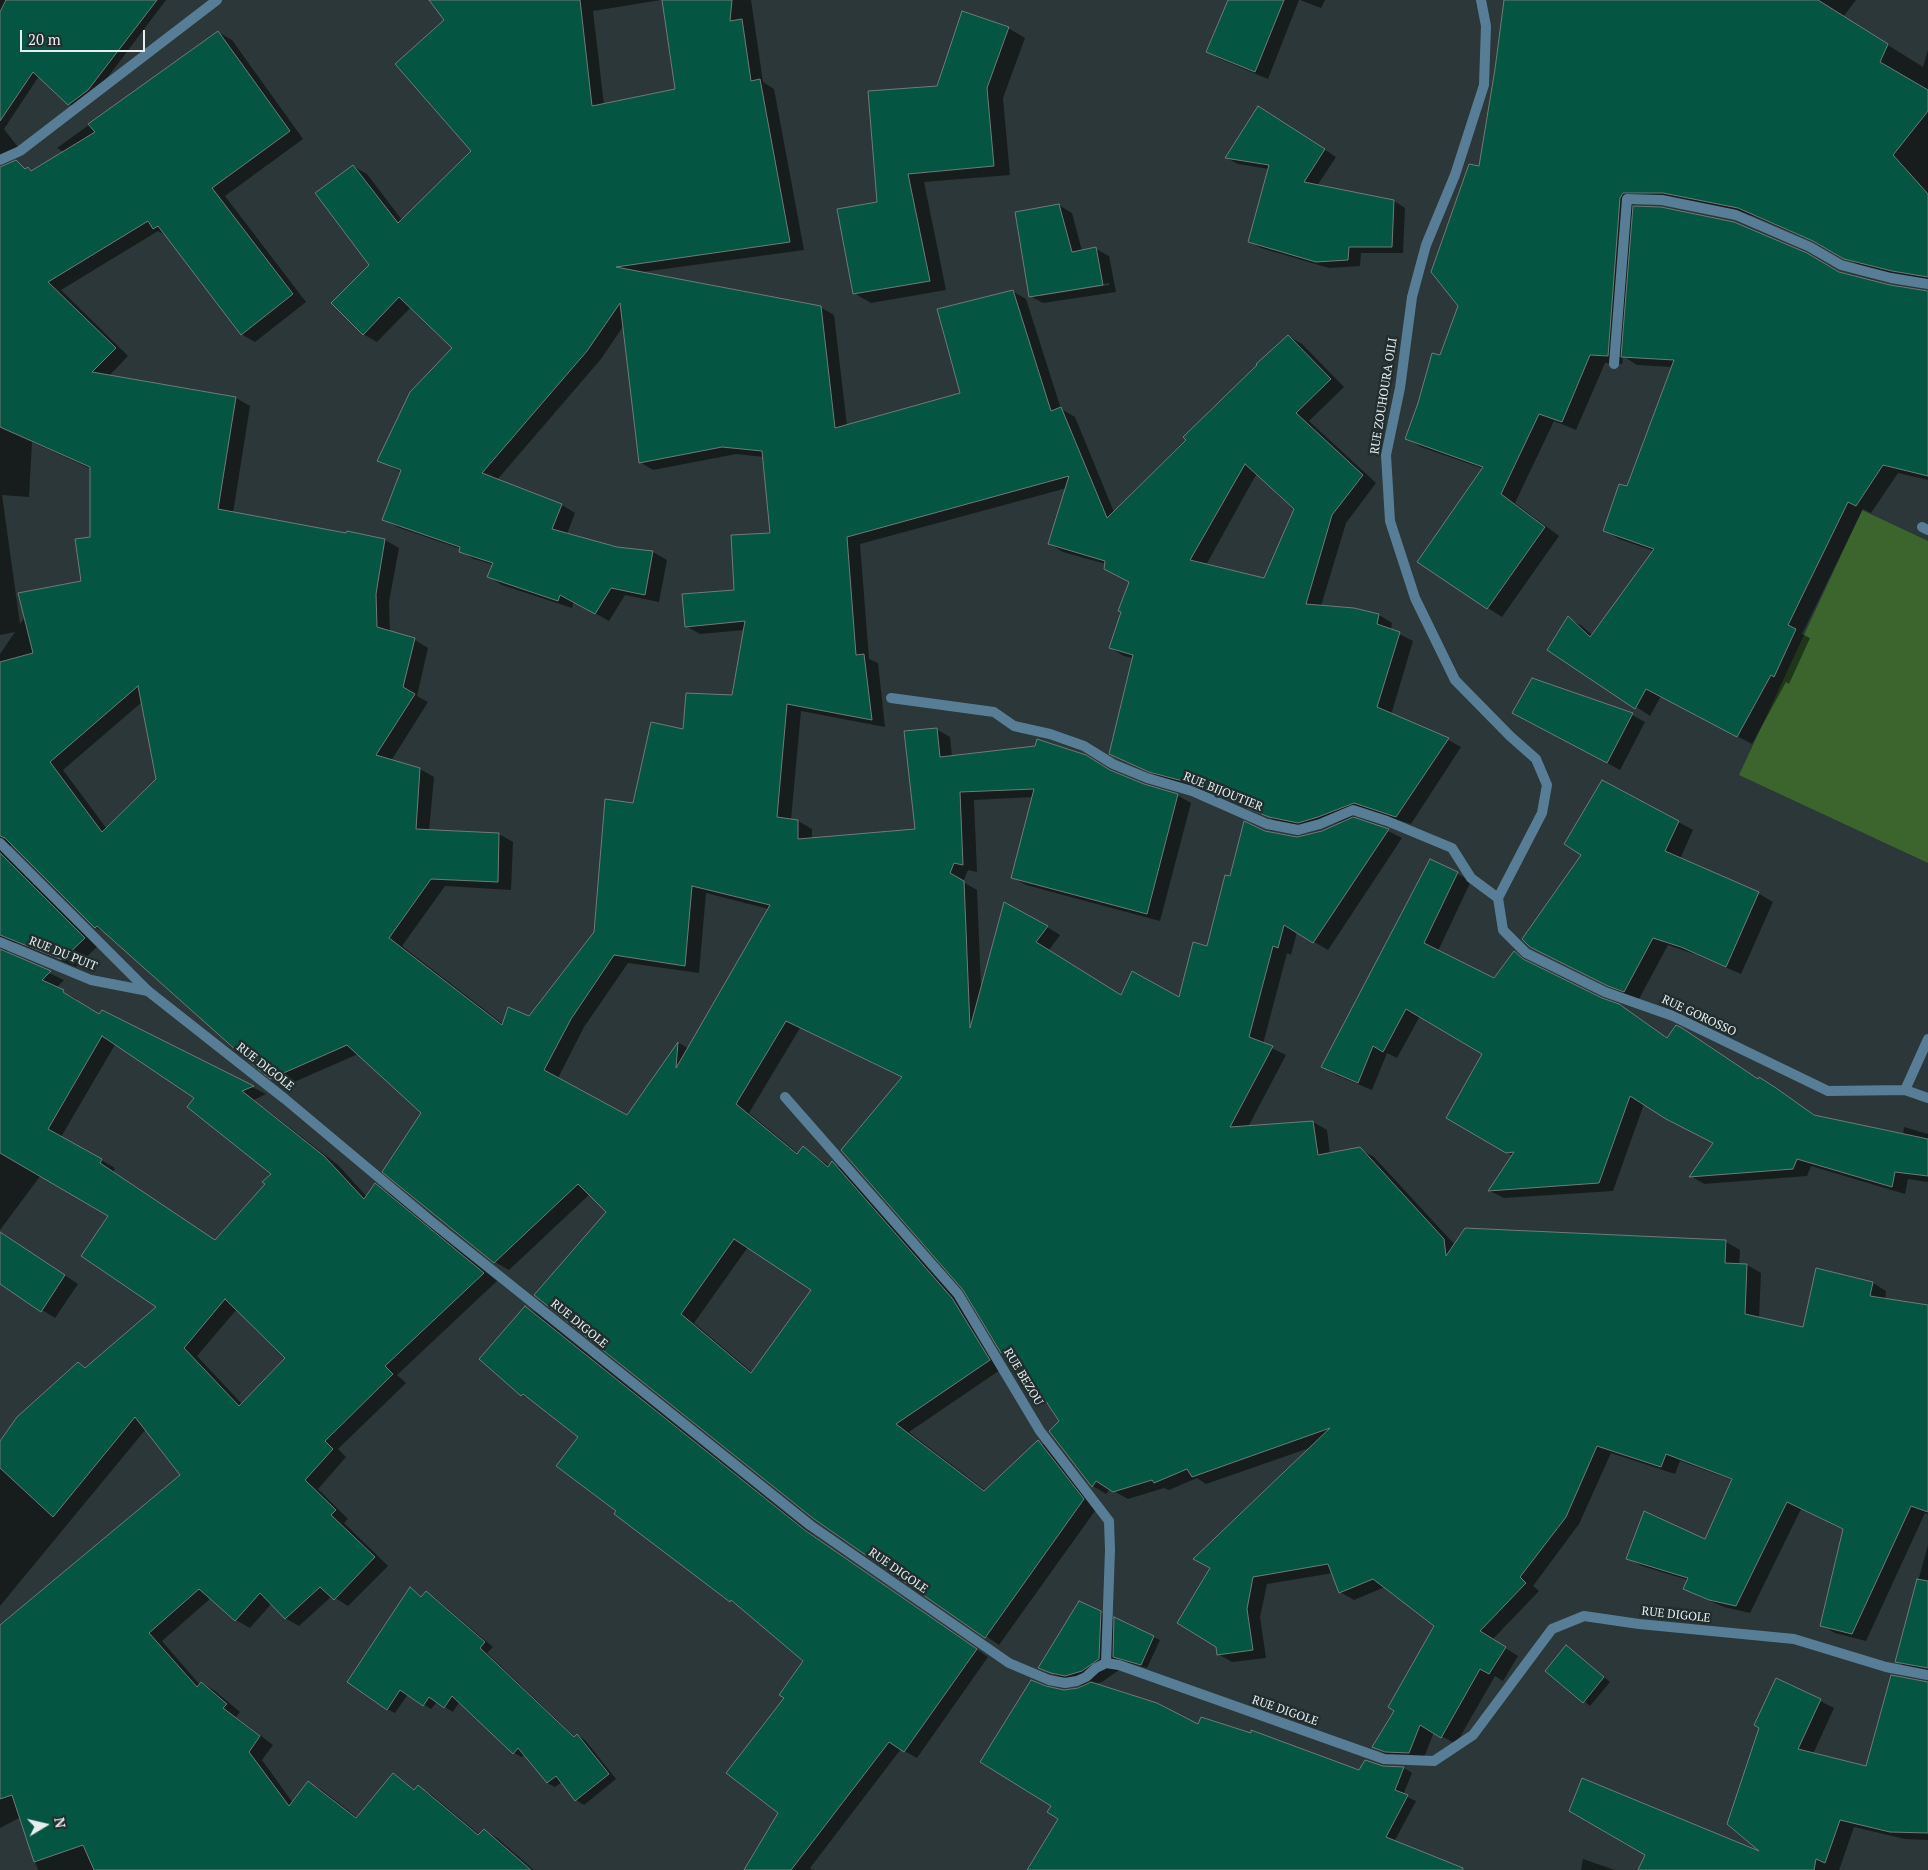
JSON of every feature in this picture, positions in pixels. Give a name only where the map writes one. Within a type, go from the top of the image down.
[{"type":"street","points":[[0,160],[20,150],[217,0]]},
{"type":"street","name":"RUE ZOUHOURA OILI","points":[[1481,0],[1486,26],[1484,85],[1455,175],[1426,245],[1412,296],[1400,388],[1386,455],[1390,520],[1414,598],[1455,680],[1510,736],[1536,759],[1547,785],[1542,813],[1498,898]]},
{"type":"street","points":[[1614,364],[1626,199],[1662,200],[1736,215],[1810,247],[1841,265],[1891,278],[1928,284]]},
{"type":"street","name":"RUE BIJOUTIER","points":[[891,698],[994,712],[1014,726],[1050,734],[1075,743],[1113,764],[1147,778],[1192,791],[1267,824],[1298,830],[1320,824],[1353,810],[1388,821],[1452,848],[1471,878],[1498,898]]},
{"type":"street","name":"RUE DIGOLE","points":[[0,843],[148,991],[285,1099],[432,1222],[810,1526],[1009,1663],[1049,1680],[1066,1683],[1086,1677],[1106,1662],[1119,1665],[1384,1759],[1434,1762],[1473,1735],[1552,1629],[1584,1616],[1639,1624],[1794,1639],[1886,1667],[1928,1675]]},
{"type":"street","name":"RUE GOROSSO","points":[[1498,898],[1503,930],[1526,953],[1605,992],[1673,1016],[1828,1091],[1905,1090],[1928,1098]]},
{"type":"street","name":"RUE DU PUIT","points":[[0,942],[92,980],[148,991]]},
{"type":"street","points":[[1905,1090],[1928,1039]]},
{"type":"street","name":"RUE BEZOU","points":[[785,1097],[958,1294],[1040,1431],[1109,1521],[1110,1550],[1106,1662]]},
{"type":"green space","points":[[1862,510],[1928,541],[1928,863],[1739,775]]},
{"type":"building","points":[[6,0],[157,0],[88,90],[68,105],[33,72],[0,121],[0,12]]},
{"type":"building","points":[[429,0],[580,0],[592,106],[675,89],[662,0],[732,0],[730,21],[742,19],[751,81],[760,79],[790,242],[616,267],[821,306],[835,428],[960,393],[937,309],[1013,290],[1051,411],[1061,407],[1107,518],[1186,440],[1183,437],[1288,335],[1331,379],[1296,413],[1363,475],[1332,515],[1306,604],[1354,608],[1379,614],[1377,624],[1400,632],[1377,707],[1449,738],[1396,817],[1354,803],[1298,823],[1269,817],[1247,808],[1248,805],[1222,797],[1194,784],[1149,772],[1109,754],[1133,655],[1109,648],[1121,612],[1118,611],[1129,582],[1104,569],[1105,561],[1048,544],[1069,476],[847,537],[856,655],[864,654],[872,720],[787,704],[777,817],[798,820],[798,839],[915,829],[904,731],[937,728],[940,757],[1035,746],[1037,739],[1086,755],[1110,770],[1144,784],[1178,794],[1147,914],[1011,878],[1034,789],[960,792],[963,865],[954,863],[950,873],[964,881],[970,1028],[1004,902],[1048,926],[1036,942],[1121,995],[1132,971],[1179,997],[1193,942],[1207,946],[1225,875],[1230,876],[1244,821],[1265,831],[1297,837],[1322,831],[1353,817],[1389,829],[1313,943],[1284,925],[1278,948],[1273,946],[1249,1037],[1273,1046],[1230,1127],[1313,1121],[1318,1155],[1360,1147],[1444,1239],[1446,1256],[1465,1228],[1726,1240],[1725,1263],[1747,1264],[1745,1314],[1803,1327],[1816,1268],[1873,1282],[1870,1296],[1928,1305],[1928,1512],[1911,1506],[1852,1634],[1820,1626],[1843,1529],[1787,1502],[1736,1606],[1709,1600],[1683,1589],[1688,1578],[1626,1559],[1644,1511],[1705,1539],[1732,1479],[1666,1454],[1661,1467],[1597,1446],[1566,1517],[1520,1577],[1526,1583],[1480,1631],[1506,1647],[1489,1674],[1480,1669],[1441,1738],[1420,1725],[1409,1753],[1385,1752],[1372,1747],[1394,1711],[1388,1707],[1434,1626],[1373,1579],[1339,1593],[1328,1564],[1253,1577],[1247,1609],[1253,1650],[1217,1655],[1216,1647],[1177,1623],[1210,1568],[1193,1559],[1330,1428],[1192,1477],[1187,1469],[1154,1483],[1152,1480],[1113,1492],[1096,1481],[1092,1487],[1049,1431],[1059,1421],[1010,1347],[1001,1353],[963,1290],[841,1150],[902,1077],[786,1021],[736,1104],[797,1154],[803,1146],[828,1167],[832,1161],[952,1298],[990,1360],[896,1424],[984,1491],[1038,1440],[1084,1499],[985,1638],[814,1519],[534,1295],[606,1212],[578,1184],[494,1263],[382,1172],[421,1113],[347,1045],[270,1079],[97,926],[95,928],[5,838],[0,836],[0,662],[33,653],[18,593],[81,581],[75,539],[90,537],[90,467],[0,427],[0,167],[16,160],[25,169],[28,167],[31,171],[95,132],[88,124],[218,31],[290,131],[212,188],[293,294],[241,335],[158,226],[153,229],[148,221],[48,282],[116,348],[92,372],[236,397],[218,509],[385,539],[376,594],[377,627],[415,638],[403,687],[415,694],[376,755],[420,768],[416,829],[499,833],[498,882],[431,879],[389,938],[502,1025],[508,1007],[529,1016],[594,932],[605,799],[633,803],[651,722],[683,729],[686,693],[732,695],[745,621],[685,627],[682,594],[734,590],[731,535],[770,533],[762,451],[722,447],[639,463],[620,303],[587,351],[482,473],[562,504],[552,529],[617,547],[653,551],[645,595],[611,588],[595,614],[560,595],[558,601],[487,577],[493,563],[459,552],[460,547],[382,520],[401,470],[377,461],[410,392],[452,348],[399,297],[363,335],[331,303],[369,265],[315,193],[353,165],[398,223],[471,151],[395,64],[444,20]],"holes":[[[1245,464],[1294,509],[1264,578],[1190,560]],[[138,686],[156,779],[102,832],[50,762]],[[692,886],[770,905],[676,1068],[678,1042],[627,1115],[544,1070],[571,1019],[614,955],[685,966]],[[734,1239],[811,1290],[751,1373],[681,1314]]]},
{"type":"building","points":[[1228,0],[1284,0],[1255,72],[1206,52]]},
{"type":"building","points":[[1504,0],[1818,0],[1888,44],[1880,62],[1928,90],[1928,111],[1893,155],[1928,194],[1928,277],[1892,271],[1844,259],[1813,241],[1738,208],[1663,193],[1623,193],[1620,198],[1608,356],[1590,355],[1562,422],[1539,414],[1501,494],[1545,527],[1487,609],[1417,562],[1483,467],[1405,439],[1418,403],[1432,353],[1440,355],[1458,306],[1431,272],[1469,164],[1479,166]]},
{"type":"building","points":[[962,11],[1009,27],[987,88],[994,166],[908,174],[930,281],[853,294],[837,209],[877,202],[868,91],[937,86]]},
{"type":"building","points":[[1258,106],[1325,149],[1304,182],[1394,200],[1392,247],[1349,247],[1348,260],[1316,262],[1248,242],[1269,165],[1225,158]]},
{"type":"building","points":[[1059,204],[1072,252],[1096,247],[1103,285],[1029,297],[1015,212]]},
{"type":"building","points":[[1633,206],[1661,207],[1734,222],[1807,253],[1839,272],[1890,285],[1928,291],[1928,476],[1883,465],[1856,506],[1848,502],[1788,625],[1796,629],[1774,677],[1771,675],[1737,737],[1646,689],[1635,709],[1547,650],[1568,616],[1590,637],[1654,549],[1603,531],[1619,484],[1627,486],[1674,360],[1621,357]]},
{"type":"building","points":[[1532,678],[1633,713],[1607,763],[1512,713]]},
{"type":"building","points":[[1602,780],[1679,821],[1665,851],[1759,892],[1726,967],[1681,947],[1653,938],[1624,992],[1530,947],[1522,939],[1581,855],[1564,844]]},
{"type":"building","points":[[0,853],[85,938],[62,960],[0,935]]},
{"type":"building","points":[[1430,859],[1458,872],[1424,943],[1494,978],[1514,951],[1523,959],[1602,998],[1619,1004],[1667,1038],[1676,1025],[1682,1028],[1758,1079],[1759,1077],[1776,1088],[1814,1115],[1928,1139],[1928,1176],[1895,1172],[1892,1187],[1797,1159],[1793,1169],[1689,1177],[1713,1143],[1666,1119],[1630,1096],[1599,1183],[1488,1191],[1514,1152],[1506,1153],[1446,1118],[1482,1054],[1406,1009],[1383,1052],[1373,1046],[1358,1083],[1321,1067]]},
{"type":"building","points":[[0,949],[51,971],[42,980],[64,990],[63,992],[99,1014],[102,1010],[254,1086],[242,1091],[324,1156],[364,1199],[375,1183],[484,1273],[385,1366],[393,1374],[325,1441],[333,1449],[305,1480],[336,1510],[331,1515],[375,1557],[334,1600],[320,1587],[285,1619],[260,1593],[235,1621],[199,1589],[149,1633],[197,1687],[201,1682],[227,1704],[223,1708],[260,1736],[249,1752],[289,1806],[308,1781],[356,1818],[393,1773],[414,1790],[418,1785],[478,1835],[484,1829],[531,1870],[94,1870],[83,1845],[34,1862],[12,1795],[0,1799],[0,1625],[180,1475],[135,1417],[53,1517],[0,1468],[0,1441],[17,1417],[78,1362],[85,1368],[156,1307],[81,1256],[108,1216],[0,1153]],"holes":[[[102,1036],[194,1098],[187,1107],[271,1174],[262,1182],[265,1184],[215,1240],[100,1163],[102,1159],[48,1129]],[[225,1299],[285,1358],[239,1406],[184,1348]]]},
{"type":"building","points":[[0,1232],[65,1275],[41,1312],[0,1284]]},
{"type":"building","points":[[525,1306],[806,1531],[977,1649],[904,1752],[889,1742],[791,1870],[744,1870],[778,1813],[726,1773],[784,1698],[779,1695],[803,1661],[731,1600],[730,1602],[614,1514],[616,1511],[556,1466],[578,1437],[523,1394],[521,1396],[479,1359]]},
{"type":"building","points":[[1917,1579],[1928,1581],[1928,1668],[1895,1662]]},
{"type":"building","points":[[410,1587],[421,1597],[426,1591],[485,1642],[480,1648],[574,1737],[577,1734],[609,1774],[575,1801],[556,1776],[547,1783],[518,1748],[513,1754],[452,1696],[444,1708],[429,1697],[423,1706],[400,1690],[387,1710],[347,1682]]},
{"type":"building","points":[[1079,1601],[1101,1611],[1099,1659],[1082,1671],[1065,1676],[1038,1668]]},
{"type":"building","points":[[1114,1617],[1154,1636],[1141,1665],[1113,1657]]},
{"type":"building","points":[[1566,1645],[1604,1677],[1583,1703],[1545,1671]]},
{"type":"building","points":[[1891,1675],[1928,1682],[1928,1833],[1890,1832],[1840,1820],[1825,1863],[1816,1859],[1814,1870],[1638,1870],[1645,1855],[1569,1811],[1582,1778],[1759,1851],[1727,1824],[1759,1728],[1754,1725],[1776,1678],[1821,1699],[1798,1749],[1866,1766]]},
{"type":"building","points":[[1031,1680],[1064,1690],[1078,1688],[1091,1682],[1157,1703],[1198,1724],[1201,1717],[1251,1733],[1251,1730],[1359,1770],[1365,1760],[1383,1766],[1404,1767],[1395,1790],[1408,1795],[1386,1837],[1463,1868],[1463,1870],[1027,1870],[1058,1819],[1047,1812],[1051,1806],[980,1762]]}]
